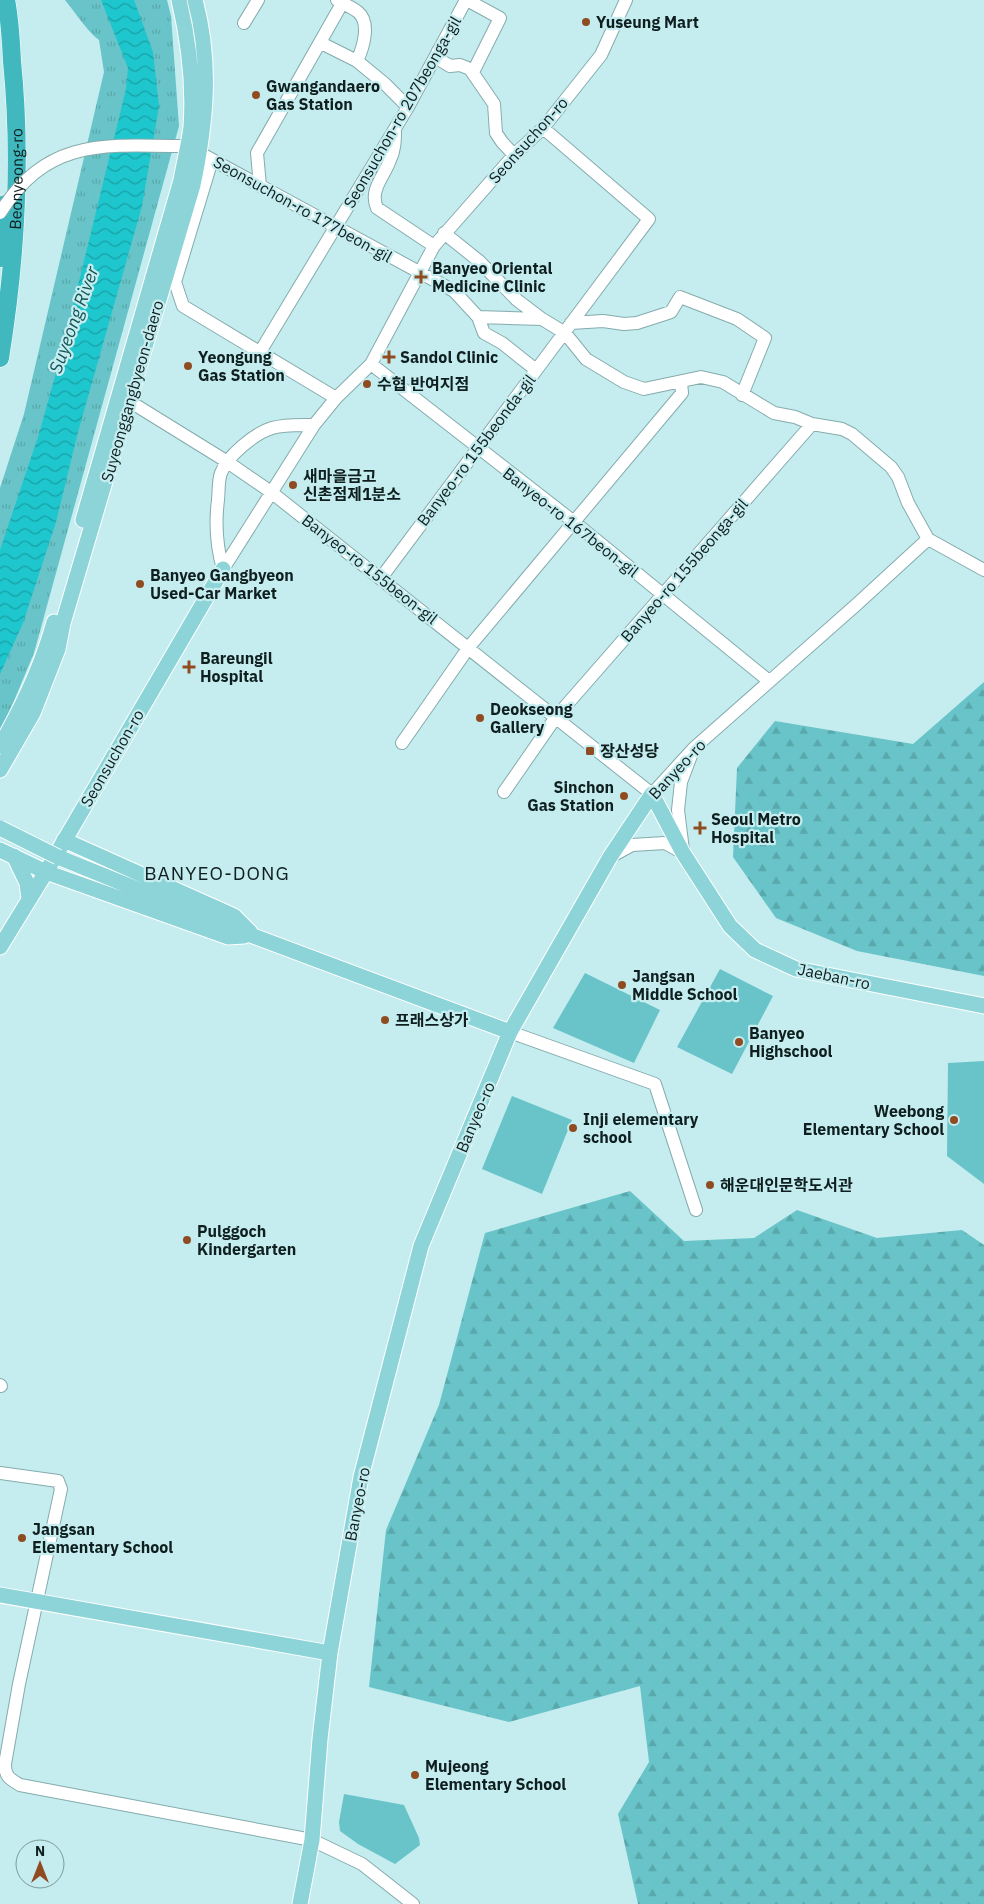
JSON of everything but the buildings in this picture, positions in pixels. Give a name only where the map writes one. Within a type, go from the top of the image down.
[{"type":"highway","name":"Beonyeong-ro","points":[[0,358],[15,238],[17,182],[16,95],[6,0]]},
{"type":"highway","name":"Beonyeong-ro","points":[[0,44],[5,123],[6,202],[0,267]]},
{"type":"main road","name":"Suyeonggangbyeon-daero","points":[[179,0],[189,54],[190,128],[200,153]]},
{"type":"main road","name":"Suyeonggangbyeon-daero","points":[[0,770],[33,713],[58,649],[63,623],[193,185],[200,153],[206,106],[202,28],[195,0]]},
{"type":"main road","name":"Suyeonggangbyeon-daero","points":[[0,746],[22,707],[47,647],[181,180],[200,153]]},
{"type":"main road","name":"Seonsuchon-ro","points":[[0,947],[46,872],[223,569]]},
{"type":"main road","name":"Jaeban-ro","points":[[652,794],[684,853],[730,926],[756,950],[796,969],[984,1006]]},
{"type":"main road","name":"Banyeo-ro","points":[[300,1904],[312,1840],[320,1740],[330,1654],[361,1477],[421,1246],[510,1032],[610,857],[652,794]]},
{"type":"main road","points":[[0,828],[58,857],[247,933],[510,1032]]},
{"type":"main road","points":[[64,840],[234,916],[247,933]]},
{"type":"main road","points":[[0,850],[46,872],[228,938],[247,933]]},
{"type":"main road","points":[[14,856],[27,883],[29,899]]},
{"type":"main road","points":[[0,1595],[330,1654]]},
{"type":"street","points":[[244,23],[258,0]]},
{"type":"street","name":"Seonsuchon-ro 207beonga-gil","points":[[260,352],[408,106],[467,0],[500,18],[473,72]]},
{"type":"street","name":"Seonsuchon-ro","points":[[223,569],[314,425],[336,398],[371,364],[434,246],[514,155],[543,128],[601,55],[626,0]]},
{"type":"street","points":[[260,186],[257,153],[321,43],[341,1],[358,13],[364,20],[365,28],[357,61]]},
{"type":"street","points":[[321,43],[357,61],[408,106]]},
{"type":"street","points":[[438,51],[440,60],[450,66],[460,65],[473,72],[494,104],[496,132],[514,155]]},
{"type":"street","points":[[395,128],[395,146],[391,159],[375,190],[373,199],[377,208],[434,246]]},
{"type":"street","name":"Banyeo-ro 155beonda-gil","points":[[381,578],[649,219],[543,128]]},
{"type":"street","points":[[0,213],[12,193],[32,173],[74,151],[102,146],[171,146],[200,153],[175,282],[183,306],[336,398]]},
{"type":"street","name":"Seonsuchon-ro 177beon-gil","points":[[200,153],[419,272]]},
{"type":"street","points":[[444,233],[479,261],[517,300],[542,319]]},
{"type":"street","points":[[419,272],[454,292],[478,317],[484,333],[502,343],[536,370]]},
{"type":"street","points":[[478,317],[542,319],[568,328],[603,321],[637,323],[671,312],[680,297],[737,319],[764,338],[742,395]]},
{"type":"street","points":[[568,328],[586,359],[624,382],[644,390],[701,377],[724,382],[742,395],[774,413],[795,417],[812,424],[842,429],[852,434],[891,467],[928,539],[984,570]]},
{"type":"street","name":"Banyeo-ro 167beon-gil","points":[[371,364],[574,522],[769,681]]},
{"type":"street","points":[[402,743],[469,647],[682,393],[681,382]]},
{"type":"street","name":"Banyeo-ro 155beon-gil","points":[[129,401],[226,461],[271,492],[469,647],[652,794]]},
{"type":"street","name":"Banyeo-ro 155beonga-gil","points":[[556,717],[812,424]]},
{"type":"street","points":[[223,569],[217,548],[216,520],[220,474],[226,461],[236,450],[269,428],[286,425],[314,425]]},
{"type":"street","name":"Banyeo-ro","points":[[652,794],[694,748],[928,539]]},
{"type":"street","points":[[504,792],[556,717]]},
{"type":"street","points":[[684,853],[678,810],[682,782],[694,748]]},
{"type":"street","points":[[610,857],[632,845],[665,843],[684,853]]},
{"type":"street","points":[[510,1032],[654,1084],[696,1210]]},
{"type":"street","points":[[0,1473],[58,1481],[61,1489],[19,1684],[5,1773],[9,1779],[20,1785],[312,1840],[362,1864],[413,1904]]},
{"type":"green space","points":[[65,0],[167,0],[171,16],[179,126],[34,653],[6,720],[0,729],[0,488],[24,414],[104,72],[99,40]]},
{"type":"green space","points":[[984,682],[984,976],[857,951],[776,918],[733,857],[737,768],[775,721],[913,744]]},
{"type":"green space","points":[[720,969],[773,996],[732,1074],[677,1047]]},
{"type":"green space","points":[[585,973],[660,1010],[634,1063],[553,1028]]},
{"type":"green space","points":[[984,1061],[984,1184],[947,1156],[948,1063]]},
{"type":"green space","points":[[512,1096],[572,1120],[542,1194],[482,1169]]},
{"type":"green space","points":[[630,1191],[684,1241],[754,1238],[797,1210],[877,1238],[962,1230],[984,1245],[984,1904],[638,1904],[618,1814],[649,1762],[640,1686],[509,1722],[369,1687],[386,1530],[439,1405],[485,1233]]},
{"type":"green space","points":[[344,1794],[404,1805],[419,1838],[420,1845],[395,1864],[358,1844],[340,1831],[339,1822]]},
{"type":"water","name":"Suyeong River","points":[[101,0],[134,0],[153,52],[159,106],[142,206],[78,432],[56,522],[23,623],[0,674],[0,550],[39,434],[62,351],[126,89],[128,68]]},
{"type":"place","name":"Yuseung Mart","points":[[586,22]]},
{"type":"place","name":"Gwangandaero Gas Station","points":[[256,95]]},
{"type":"place","name":"Banyeo Oriental Medicine Clinic","points":[[421,277]]},
{"type":"place","name":"Sandol Clinic","points":[[389,357]]},
{"type":"place","name":"Yeongung Gas Station","points":[[188,366]]},
{"type":"place","name":"수협 반여지점","points":[[367,384]]},
{"type":"place","name":"새마을금고 신촌점제1분소","points":[[293,485]]},
{"type":"place","name":"Banyeo Gangbyeon Used-Car Market","points":[[140,584]]},
{"type":"place","name":"Bareungil Hospital","points":[[189,667]]},
{"type":"place","name":"Deokseong Gallery","points":[[480,718]]},
{"type":"place","name":"장산성당","points":[[590,751]]},
{"type":"place","name":"Sinchon Gas Station","points":[[624,796]]},
{"type":"place","name":"Seoul Metro Hospital","points":[[700,828]]},
{"type":"place","name":"Jangsan Middle School","points":[[622,985]]},
{"type":"place","name":"프래스상가","points":[[385,1020]]},
{"type":"place","name":"Banyeo Highschool","points":[[739,1042]]},
{"type":"place","name":"Weebong Elementary School","points":[[954,1120]]},
{"type":"place","name":"Inji elementary school","points":[[573,1128]]},
{"type":"place","name":"해운대인문학도서관","points":[[710,1185]]},
{"type":"place","name":"Pulggoch Kindergarten","points":[[187,1240]]},
{"type":"place","name":"Jangsan Elementary School","points":[[22,1538]]},
{"type":"place","name":"Mujeong Elementary School","points":[[415,1775]]},
{"type":"district","name":"BANYEO-DONG","points":[[217,873]]}]
